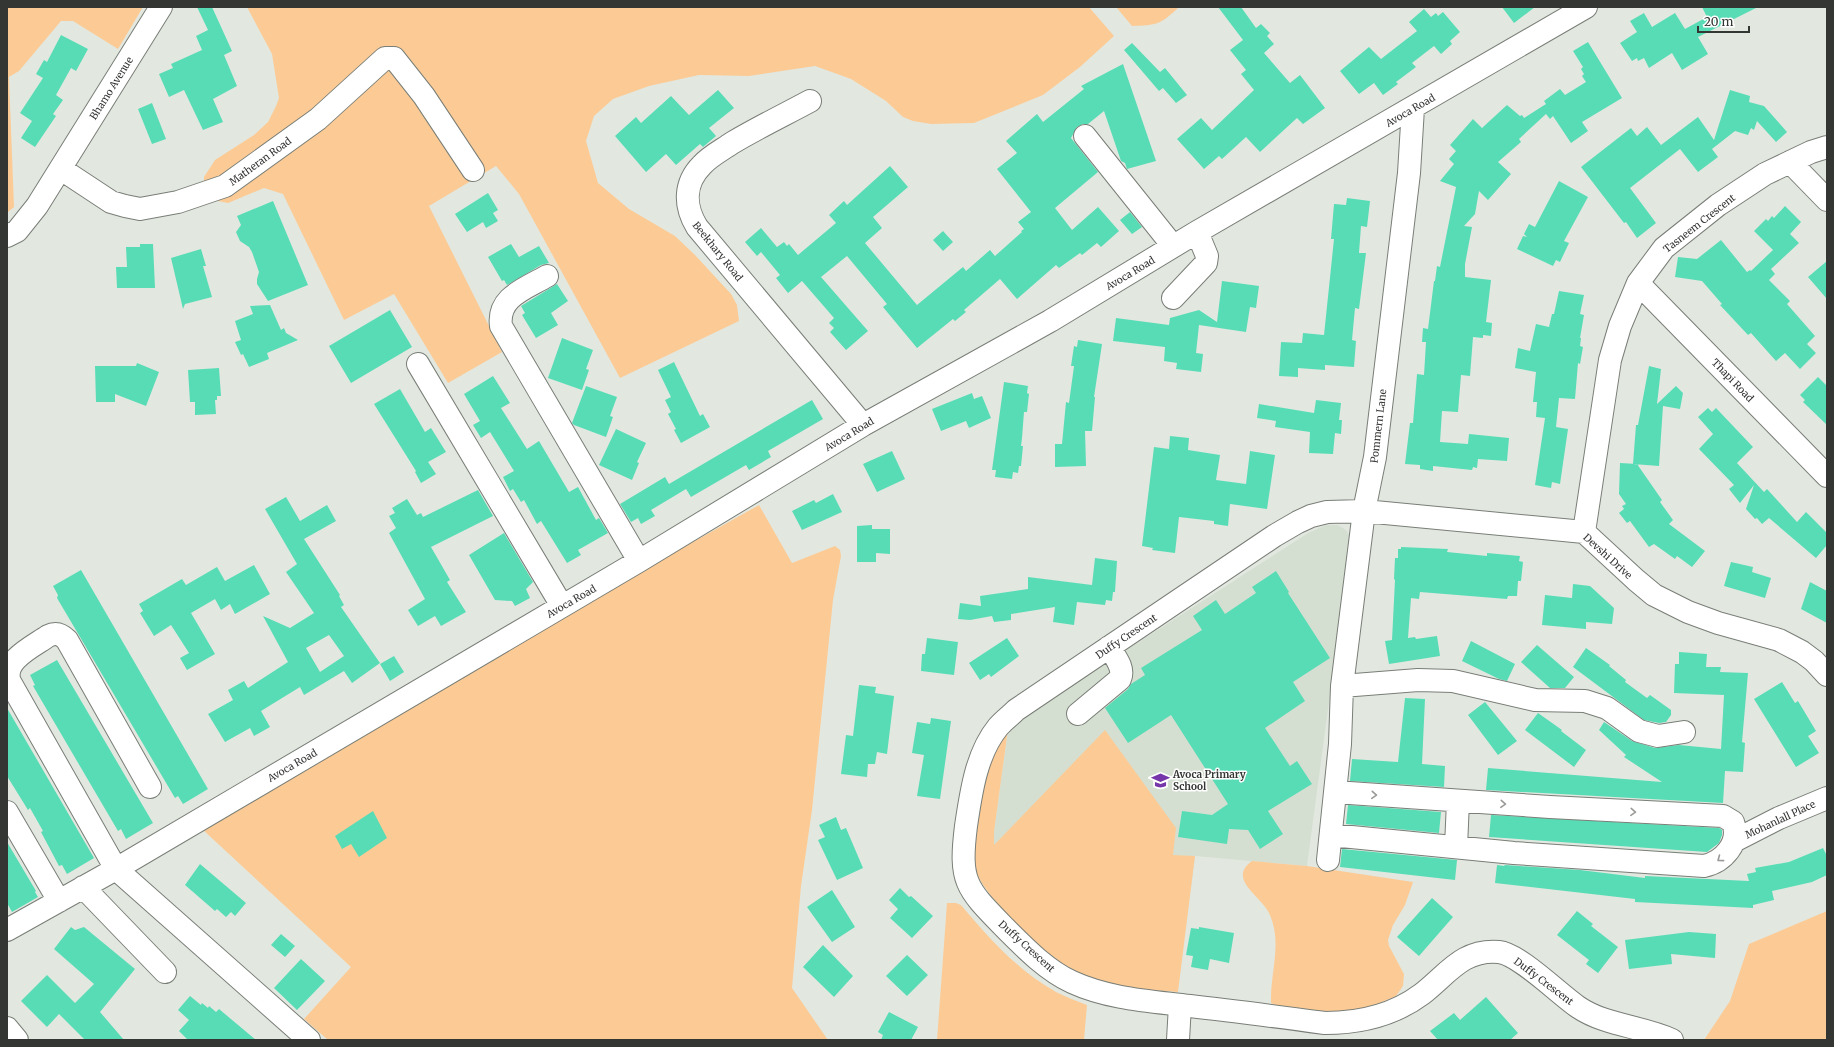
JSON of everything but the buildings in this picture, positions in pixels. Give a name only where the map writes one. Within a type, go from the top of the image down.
[{"type":"street","name":"Bhamo Avenue","points":[[61,169],[161,7]]},
{"type":"street","name":"Avoca Road","points":[[7,930],[116,869],[639,561],[864,425],[1050,321],[1173,246],[1586,7]]},
{"type":"street","name":"Matheran Road","points":[[61,169],[111,202],[125,206],[140,208],[178,202],[225,186],[318,120],[385,58],[394,58],[424,96],[473,170]]},
{"type":"street","name":"Beekhary Road","points":[[810,101],[749,133],[715,154],[702,165],[691,183],[687,194],[687,205],[696,227],[864,425]]},
{"type":"street","name":"Pommern Lane","points":[[1328,860],[1340,744],[1342,686],[1364,511],[1377,441],[1408,173],[1413,108]]},
{"type":"street","points":[[1085,136],[1173,246]]},
{"type":"street","name":"Tasneem Crescent","points":[[1584,532],[1610,360],[1620,326],[1638,283],[1664,248],[1718,205],[1765,174],[1811,152],[1827,147]]},
{"type":"street","points":[[1790,162],[1827,200]]},
{"type":"street","points":[[7,236],[16,231],[27,220],[61,169]]},
{"type":"street","points":[[1173,298],[1206,263],[1207,256],[1197,232]]},
{"type":"street","points":[[547,276],[505,303],[501,314],[501,326],[639,561]]},
{"type":"street","name":"Thapi Road","points":[[1638,283],[1827,476]]},
{"type":"street","points":[[418,364],[562,606]]},
{"type":"street","name":"Devshi Drive","points":[[1364,511],[1584,532],[1654,595],[1688,612],[1718,623],[1779,640],[1802,652],[1814,661],[1827,676]]},
{"type":"street","name":"Duffy Crescent","points":[[1364,511],[1327,512],[1298,522],[1016,710],[994,732],[987,743],[976,771],[967,818],[963,866],[967,882],[975,898],[1018,941],[1051,970],[1072,982],[1112,997],[1325,1023],[1346,1023],[1366,1020],[1392,1011],[1421,995],[1458,962],[1470,955],[1486,952],[1497,952],[1504,953],[1522,963],[1587,1012],[1606,1020],[1672,1040]]},
{"type":"street","points":[[150,787],[67,640],[63,636],[54,633],[48,636],[13,662],[8,673],[10,682],[116,869],[309,1040]]},
{"type":"street","points":[[1078,714],[1120,679],[1122,672],[1120,665],[1109,647]]},
{"type":"street","points":[[1342,686],[1418,680],[1453,682],[1535,700],[1584,701],[1607,708],[1639,731],[1658,736],[1684,732]]},
{"type":"street","points":[[1331,836],[1514,853],[1704,866],[1717,861],[1724,856],[1734,841],[1733,822],[1722,816],[1550,808],[1335,792]]},
{"type":"street","name":"Mohanlall Place","points":[[1734,841],[1779,818],[1827,798]]},
{"type":"street","points":[[1456,847],[1458,801]]},
{"type":"street","points":[[7,812],[60,901]]},
{"type":"street","points":[[83,887],[165,972]]},
{"type":"street","points":[[1178,1040],[1180,1005]]},
{"type":"street","points":[[7,1028],[17,1040]]},
{"type":"shaded area","points":[[7,7],[143,7],[118,49],[73,21],[61,21],[19,71],[9,77],[14,207],[7,213]]},
{"type":"shaded area","points":[[247,7],[1089,7],[1114,36],[1080,67],[1043,95],[974,123],[931,124],[913,121],[903,117],[886,101],[851,79],[815,66],[749,76],[699,75],[649,86],[613,99],[594,116],[586,141],[598,183],[629,209],[675,236],[695,255],[731,294],[737,305],[739,321],[620,378],[519,194],[496,166],[429,206],[502,352],[448,383],[394,294],[344,320],[283,194],[264,188],[228,203],[213,200],[204,185],[204,177],[215,160],[254,135],[268,122],[279,98],[272,54]]},
{"type":"shaded area","points":[[1116,7],[1179,7],[1158,23],[1132,26]]},
{"type":"shaded area","points":[[759,505],[792,563],[835,546],[840,550],[841,556],[833,600],[812,810],[801,886],[792,988],[828,1040],[328,1040],[304,1019],[351,967],[202,829],[661,560]]},
{"type":"shaded area","name":"Avoca Primary School","points":[[1326,525],[1338,525],[1346,530],[1351,538],[1307,866],[1195,856],[1191,887],[993,865],[994,832],[1008,729],[1027,714],[1308,533]]},
{"type":"shaded area","points":[[1008,729],[994,832],[994,845],[1105,730],[1176,828],[1173,855],[1195,856],[1178,992],[1133,989],[1116,986],[1091,978],[1067,967],[1052,957],[1026,934],[987,891],[974,867],[973,844],[975,828],[985,777],[993,751]]},
{"type":"shaded area","points":[[1252,861],[1307,866],[1413,882],[1405,905],[1393,925],[1388,940],[1389,946],[1404,974],[1403,986],[1396,996],[1361,1011],[1343,1013],[1290,1012],[1271,1003],[1276,946],[1275,935],[1273,924],[1265,906],[1244,881],[1243,874],[1245,868]]},
{"type":"shaded area","points":[[947,903],[956,903],[961,905],[1004,953],[1042,984],[1056,992],[1087,1005],[1084,1040],[937,1040]]},
{"type":"shaded area","points":[[1827,911],[1827,1040],[1704,1040],[1730,1001],[1749,944]]},
{"type":"place","name":"Avoca Primary School","points":[[1160,780]]}]
